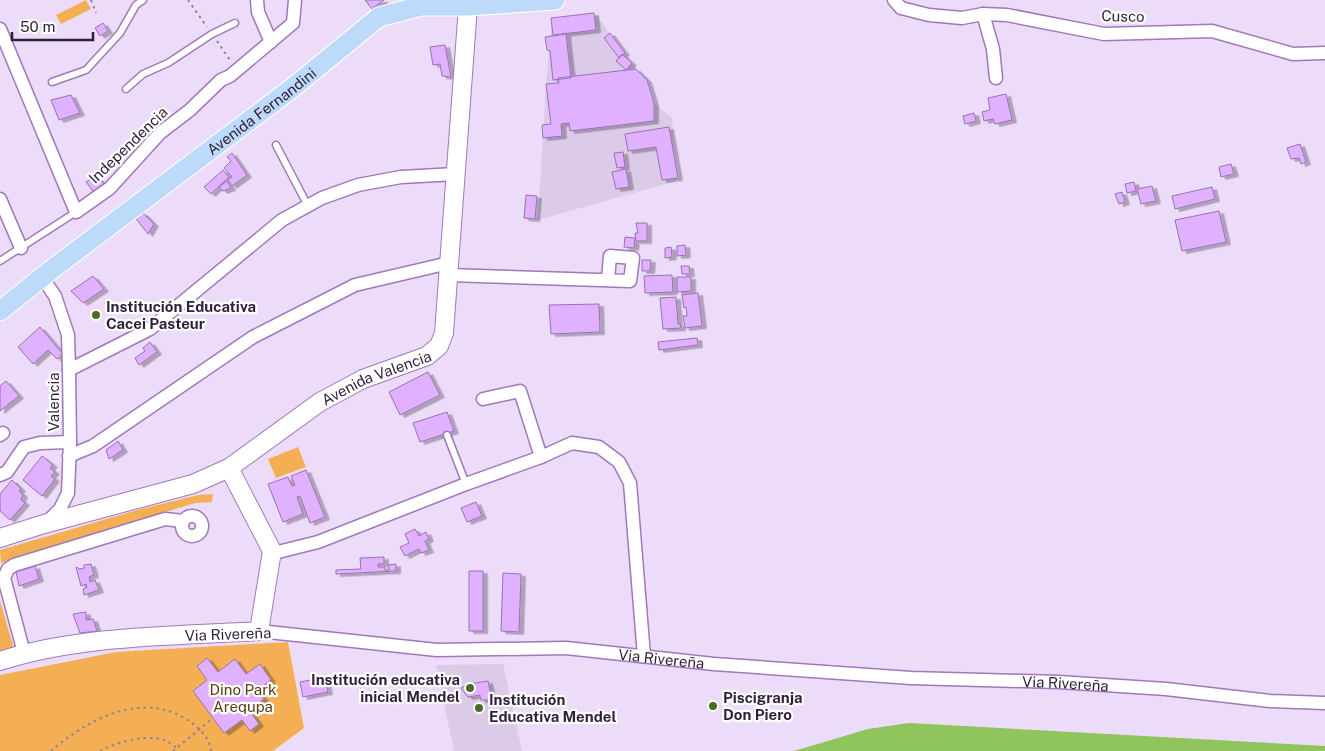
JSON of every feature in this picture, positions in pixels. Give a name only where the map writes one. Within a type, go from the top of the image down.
[{"type":"main road","name":"Avenida Fernandini","points":[[0,311],[290,89],[379,17],[420,6],[468,6],[556,0]]},
{"type":"street","points":[[258,0],[258,12],[271,42]]},
{"type":"street","name":"Independencia","points":[[76,212],[110,188],[160,133],[190,110],[220,80],[230,76],[293,23],[295,0]]},
{"type":"street","points":[[379,17],[400,0]]},
{"type":"street","name":"Cusco","points":[[894,0],[902,8],[929,15],[962,18],[983,14],[1007,15],[1104,34],[1212,31],[1292,54],[1325,53]]},
{"type":"street","name":"Avenida Valencia","points":[[0,538],[44,524],[193,484],[229,468],[320,402],[363,379],[427,356],[439,346],[444,333],[468,6]]},
{"type":"street","points":[[983,14],[993,49],[996,78]]},
{"type":"street","points":[[0,29],[76,212]]},
{"type":"street","points":[[70,370],[150,328],[282,220],[322,198],[358,185],[401,177],[456,174]]},
{"type":"street","points":[[0,199],[21,248]]},
{"type":"street","points":[[70,456],[94,446],[254,337],[355,285],[449,269],[608,280]]},
{"type":"street","name":"Valencia","points":[[42,277],[55,296],[68,335],[70,370],[68,492],[60,509],[44,524]]},
{"type":"street","points":[[482,399],[520,391],[541,457]]},
{"type":"street","points":[[0,475],[7,472],[24,447],[40,443],[70,442]]},
{"type":"street","points":[[272,551],[278,552],[318,542],[541,457],[572,443],[599,446],[619,462],[630,483],[644,656]]},
{"type":"street","points":[[229,468],[272,551],[259,631]]},
{"type":"street","points":[[24,653],[4,578],[8,569],[146,524],[165,519],[184,521]]},
{"type":"street","name":"Via Rivereña","points":[[0,661],[24,653],[108,640],[259,631],[437,650],[566,648],[714,664],[911,678],[1059,682],[1166,689],[1270,701],[1325,703]]},
{"type":"lane","points":[[52,82],[86,70],[120,33],[136,5],[143,0]]},
{"type":"lane","points":[[126,89],[143,74],[168,63],[212,34],[236,23]]},
{"type":"lane","points":[[276,145],[308,206]]},
{"type":"lane","name":"Independencia","points":[[0,261],[76,212]]},
{"type":"lane","points":[[446,435],[466,484]]},
{"type":"path","points":[[91,0],[96,13]]},
{"type":"path","points":[[52,751],[78,729],[108,715],[128,709],[148,707],[185,718],[205,736],[211,751]]},
{"type":"path","points":[[173,751],[213,718]]},
{"type":"path","points":[[100,751],[108,746],[123,742],[155,738],[167,741],[177,748]]},
{"type":"shaded area","points":[[597,16],[636,69],[654,103],[672,118],[676,181],[538,220],[546,84],[552,21]]},
{"type":"shaded area","name":"Institución Educativa Mendel","points":[[503,664],[522,751],[454,751],[436,665]]},
{"type":"shaded area","points":[[909,723],[1325,746],[1325,751],[794,751],[868,729]]},
{"type":"green space","points":[[86,0],[91,9],[61,24],[56,15]]},
{"type":"green space","points":[[298,447],[306,467],[276,478],[268,459]]},
{"type":"green space","points":[[213,494],[212,502],[195,503],[1,563],[0,550],[141,509],[198,495]]},
{"type":"green space","points":[[0,601],[14,649],[0,654]]},
{"type":"green space","name":"Dino Park Arequpa","points":[[288,642],[304,728],[273,751],[0,751],[0,675],[116,652]]},
{"type":"building","points":[[365,0],[384,0],[372,9]]},
{"type":"building","points":[[594,13],[596,30],[553,35],[551,18]]},
{"type":"building","points":[[103,23],[108,31],[100,36],[95,28]]},
{"type":"building","points":[[610,33],[625,53],[619,58],[604,38]]},
{"type":"building","points":[[566,34],[571,78],[553,80],[550,51],[547,50],[545,37]]},
{"type":"building","points":[[445,45],[451,77],[442,76],[440,64],[433,65],[430,47]]},
{"type":"building","points":[[622,54],[632,63],[626,70],[616,61]]},
{"type":"building","points":[[636,69],[647,80],[654,103],[654,121],[570,131],[569,123],[561,124],[562,136],[543,138],[542,125],[551,124],[546,84],[559,83],[558,78]]},
{"type":"building","points":[[1006,94],[1012,120],[995,124],[993,119],[984,121],[982,112],[990,110],[988,98]]},
{"type":"building","points":[[71,95],[80,113],[59,120],[51,100]]},
{"type":"building","points":[[974,113],[976,121],[965,124],[963,116]]},
{"type":"building","points":[[669,127],[678,178],[662,180],[656,147],[628,151],[625,134]]},
{"type":"building","points":[[1300,144],[1306,162],[1301,164],[1299,158],[1291,159],[1287,148]]},
{"type":"building","points":[[623,152],[625,167],[617,168],[614,153]]},
{"type":"building","points":[[232,153],[247,175],[232,186],[228,180],[232,177],[224,168],[231,161],[227,157]]},
{"type":"building","points":[[1231,164],[1234,174],[1221,177],[1219,167]]},
{"type":"building","points":[[626,169],[629,187],[616,189],[612,172]]},
{"type":"building","points":[[223,170],[229,177],[211,194],[204,187]]},
{"type":"building","points":[[96,176],[105,185],[95,194],[86,182]]},
{"type":"building","points":[[227,181],[231,188],[223,191],[219,187]]},
{"type":"building","points":[[1134,182],[1136,191],[1127,193],[1125,184]]},
{"type":"building","points":[[1152,186],[1156,201],[1141,204],[1137,189]]},
{"type":"building","points":[[1212,187],[1215,199],[1175,209],[1172,196]]},
{"type":"building","points":[[1122,192],[1125,202],[1119,204],[1115,194]]},
{"type":"building","points":[[526,195],[537,196],[535,219],[524,218]]},
{"type":"building","points":[[1219,211],[1226,242],[1182,251],[1175,220]]},
{"type":"building","points":[[143,213],[154,224],[148,234],[134,216]]},
{"type":"building","points":[[636,223],[647,223],[647,241],[636,241],[635,233],[638,233]]},
{"type":"building","points":[[625,237],[635,238],[634,248],[624,247]]},
{"type":"building","points":[[685,245],[686,255],[677,256],[677,246]]},
{"type":"building","points":[[671,247],[672,257],[665,258],[665,248]]},
{"type":"building","points":[[642,260],[651,260],[650,271],[642,271]]},
{"type":"building","points":[[681,266],[689,266],[690,274],[682,274]]},
{"type":"building","points":[[672,275],[673,292],[645,293],[644,276]]},
{"type":"building","points":[[93,276],[104,289],[83,303],[71,291]]},
{"type":"building","points":[[677,277],[691,277],[691,291],[677,292]]},
{"type":"building","points":[[698,293],[702,326],[685,328],[683,316],[687,316],[682,295]]},
{"type":"building","points":[[676,297],[678,324],[680,324],[681,328],[663,329],[660,298]]},
{"type":"building","points":[[599,304],[600,332],[551,334],[549,305]]},
{"type":"building","points":[[40,327],[63,354],[57,359],[48,350],[33,364],[18,347]]},
{"type":"building","points":[[697,338],[698,345],[659,350],[658,342]]},
{"type":"building","points":[[150,342],[157,352],[139,365],[135,358],[145,351],[143,348]]},
{"type":"building","points":[[428,372],[440,395],[400,415],[389,392]]},
{"type":"building","points":[[6,381],[19,396],[0,411],[0,386]]},
{"type":"building","points":[[447,412],[454,431],[420,442],[413,423]]},
{"type":"building","points":[[118,441],[123,450],[109,459],[106,450]]},
{"type":"building","points":[[42,456],[53,465],[50,468],[55,472],[51,476],[55,479],[42,496],[23,480]]},
{"type":"building","points":[[306,470],[325,517],[310,523],[300,496],[297,497],[303,514],[283,522],[268,484],[288,477],[292,486],[295,485],[291,476]]},
{"type":"building","points":[[12,480],[21,489],[19,491],[23,495],[21,500],[25,503],[10,520],[0,511],[0,494]]},
{"type":"building","points":[[476,502],[482,516],[467,522],[461,508]]},
{"type":"building","points":[[415,529],[419,536],[426,532],[429,539],[425,541],[429,550],[421,553],[419,549],[405,556],[400,547],[409,543],[405,534]]},
{"type":"building","points":[[384,557],[384,564],[378,564],[378,567],[385,567],[385,570],[389,570],[388,565],[396,564],[396,571],[336,574],[336,570],[361,569],[360,558]]},
{"type":"building","points":[[91,564],[94,575],[89,577],[90,582],[95,580],[99,590],[84,595],[83,589],[87,587],[86,584],[81,586],[76,567],[80,569],[84,568],[84,565]]},
{"type":"building","points":[[35,566],[39,579],[19,586],[16,572]]},
{"type":"building","points":[[469,571],[483,571],[483,631],[469,631]]},
{"type":"building","points":[[503,573],[521,574],[519,632],[501,631]]},
{"type":"building","points":[[86,612],[86,620],[93,619],[97,631],[80,633],[73,614]]},
{"type":"building","points":[[207,658],[218,672],[235,659],[246,674],[260,664],[271,680],[257,690],[264,699],[249,710],[259,724],[250,731],[242,720],[224,733],[193,691],[207,680],[197,666]]},
{"type":"building","points":[[325,677],[328,692],[303,697],[300,682]]},
{"type":"building","points":[[488,681],[492,700],[481,700],[480,695],[468,697],[461,688],[469,684]]},
{"type":"place","name":"Institución Educativa Cacei Pasteur","points":[[96,315]]},
{"type":"place","name":"Institución educativa inicial Mendel","points":[[470,688]]},
{"type":"place","name":"Piscigranja Don Piero","points":[[713,706]]},
{"type":"place","name":"Institución Educativa Mendel","points":[[479,708]]}]
